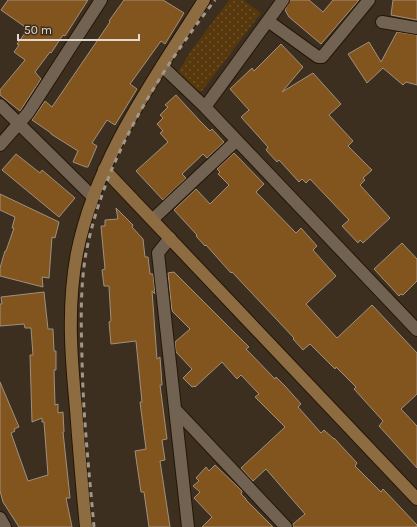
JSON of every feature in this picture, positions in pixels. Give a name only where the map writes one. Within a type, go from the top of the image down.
[{"type":"street","points":[[0,144],[28,113],[101,0]]},
{"type":"street","points":[[86,527],[70,346],[71,297],[77,253],[93,197],[104,168],[119,137],[204,0]]},
{"type":"street","points":[[204,106],[283,0]]},
{"type":"street","points":[[268,21],[318,58],[322,57],[369,0]]},
{"type":"street","points":[[382,22],[417,28]]},
{"type":"street","points":[[162,66],[204,106],[417,330]]},
{"type":"street","points":[[0,105],[19,122],[93,197]]},
{"type":"street","points":[[153,219],[236,140]]},
{"type":"street","points":[[104,168],[417,499]]},
{"type":"street","points":[[170,238],[158,253],[188,527]]},
{"type":"street","points":[[175,409],[286,527]]},
{"type":"street","points":[[0,518],[5,527]]},
{"type":"shaded area","points":[[229,0],[243,0],[261,13],[202,91],[195,90],[178,72],[191,51]]},
{"type":"building","points":[[8,0],[88,0],[65,36],[63,35],[51,53],[50,52],[35,72],[41,79],[20,111],[0,95],[0,90],[25,60],[14,52],[19,45],[17,44],[28,29],[1,10]]},
{"type":"building","points":[[124,0],[163,0],[184,13],[165,44],[161,41],[130,84],[137,89],[115,125],[107,120],[92,143],[97,146],[88,167],[86,167],[73,162],[78,151],[32,120],[45,101],[52,107]]},
{"type":"building","points":[[290,0],[309,0],[323,12],[333,0],[359,0],[321,44],[289,17],[285,10]]},
{"type":"building","points":[[393,0],[417,0],[417,20],[391,15]]},
{"type":"building","points":[[397,32],[417,35],[417,85],[406,82],[403,85],[383,68],[367,83],[348,54],[369,42],[381,62]]},
{"type":"building","points":[[281,44],[303,67],[282,92],[313,73],[341,104],[329,115],[353,141],[348,146],[372,170],[363,178],[365,180],[360,185],[390,218],[363,243],[360,240],[358,243],[342,226],[349,220],[310,179],[306,183],[302,179],[299,182],[279,160],[277,162],[266,150],[268,147],[241,117],[249,110],[230,89],[252,68],[254,71]]},
{"type":"building","points":[[176,95],[210,131],[212,129],[224,142],[207,158],[203,154],[182,174],[186,178],[163,200],[136,171],[168,142],[160,133],[163,131],[157,124],[163,118],[160,115],[168,107],[165,105]]},
{"type":"building","points":[[234,153],[264,184],[256,192],[296,233],[301,228],[317,246],[313,250],[336,276],[306,304],[337,338],[372,305],[417,353],[417,394],[401,409],[417,426],[417,468],[379,426],[383,421],[354,389],[356,387],[310,344],[303,350],[293,339],[294,338],[232,272],[231,273],[206,245],[205,246],[174,210],[196,189],[210,204],[229,185],[218,174],[220,172],[217,169]]},
{"type":"building","points":[[16,154],[40,173],[42,170],[75,198],[59,217],[2,170]]},
{"type":"building","points":[[0,194],[59,222],[55,238],[52,237],[49,278],[42,277],[43,287],[0,276],[0,268],[14,228],[12,228],[15,217],[0,210]]},
{"type":"building","points":[[116,208],[133,225],[132,227],[143,239],[145,257],[148,257],[150,274],[153,274],[155,294],[152,291],[157,359],[160,357],[162,385],[160,385],[167,439],[162,440],[165,460],[160,461],[170,527],[149,527],[144,492],[141,492],[135,451],[146,449],[140,402],[142,402],[136,341],[111,344],[109,322],[111,321],[109,286],[104,286],[102,270],[105,269],[101,226],[105,226],[105,220],[118,219]]},
{"type":"building","points":[[402,243],[417,259],[417,281],[403,295],[401,294],[399,296],[374,269]]},
{"type":"building","points":[[174,272],[249,347],[246,349],[275,379],[276,377],[285,386],[301,404],[298,407],[321,433],[324,430],[334,438],[357,463],[355,466],[381,492],[383,489],[417,525],[417,527],[293,527],[293,524],[305,514],[266,469],[253,481],[241,468],[285,427],[255,397],[259,394],[241,375],[237,379],[222,362],[195,387],[192,387],[183,378],[192,369],[176,352],[175,342],[190,329],[172,311],[168,273]]},
{"type":"building","points":[[44,292],[48,329],[53,329],[54,351],[56,351],[56,370],[54,370],[55,405],[58,404],[58,413],[63,412],[63,432],[70,498],[66,498],[72,527],[19,527],[3,502],[0,491],[0,382],[19,427],[14,429],[15,431],[11,433],[28,481],[48,475],[44,422],[42,422],[42,418],[32,422],[30,355],[33,355],[31,328],[25,328],[24,324],[0,326],[0,304],[2,304],[1,297]]},
{"type":"building","points":[[215,465],[242,491],[241,494],[246,500],[273,527],[202,527],[212,517],[194,498],[200,492],[193,486],[199,481],[196,478],[206,467],[209,471]]},
{"type":"railway","points":[[94,527],[86,443],[81,332],[83,279],[86,253],[94,218],[106,185],[136,119],[173,58],[215,0]]}]
